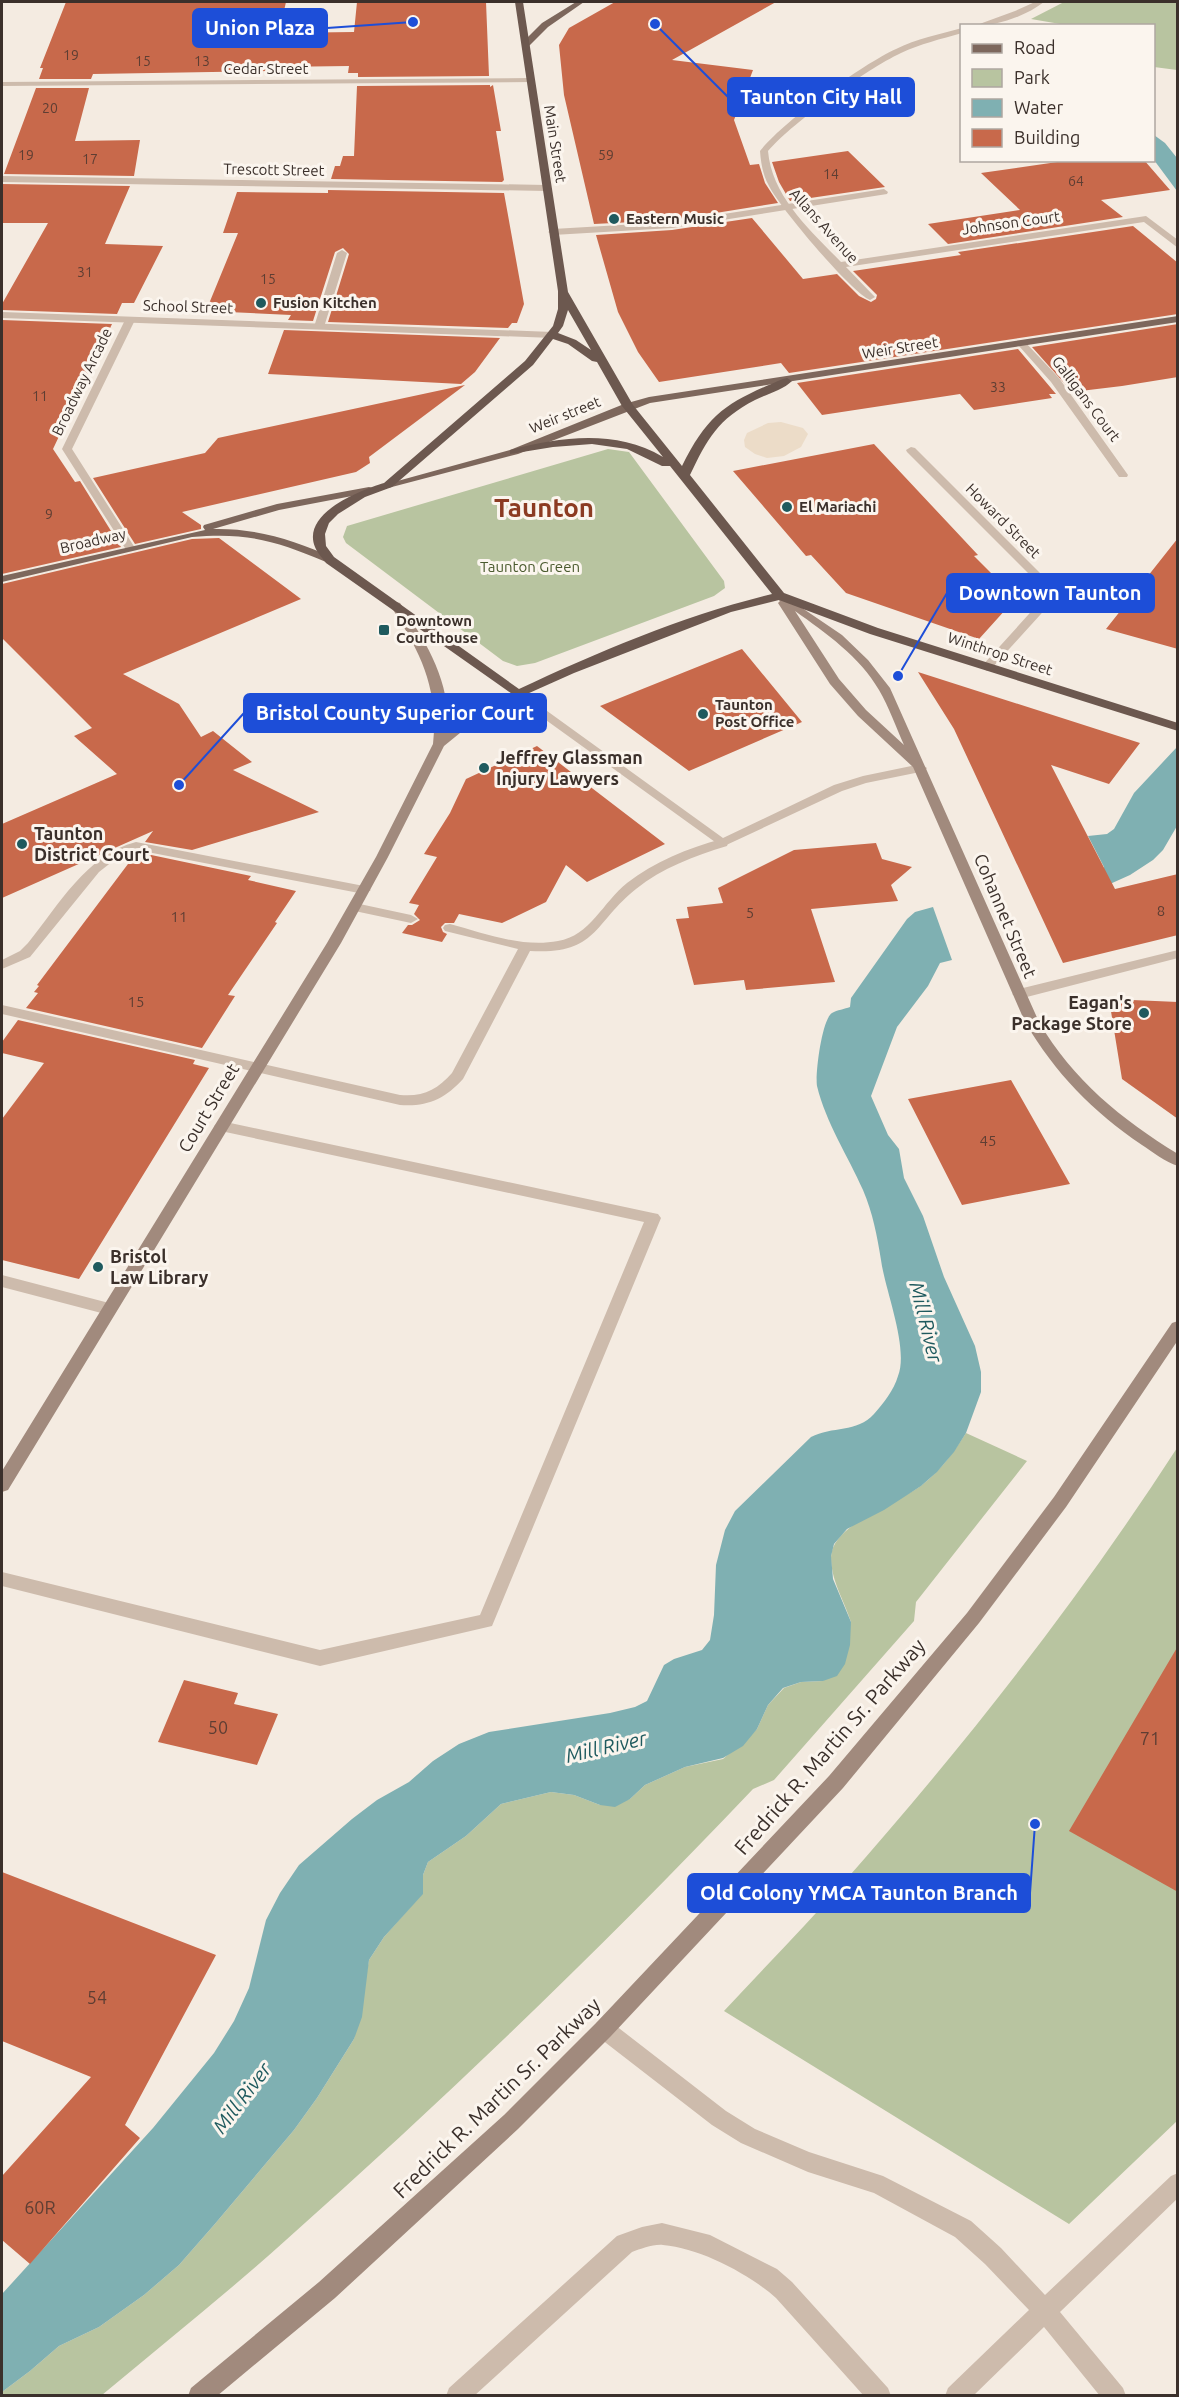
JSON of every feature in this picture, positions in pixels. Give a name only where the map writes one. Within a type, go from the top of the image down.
[{"type":"highway","name":"Main Street","points":[[388,485],[529,363],[553,335],[561,319],[563,291],[519,2]]},
{"type":"highway","name":"Main Street","points":[[563,291],[628,406]]},
{"type":"highway","points":[[553,335],[582,347],[608,372]]},
{"type":"highway","points":[[683,477],[704,437],[717,420],[748,399],[787,381]]},
{"type":"highway","points":[[388,485],[369,490],[334,512],[322,523],[317,542],[319,548],[330,560],[518,694],[569,670],[727,609],[780,596],[628,406]]},
{"type":"highway","points":[[514,452],[549,444],[583,441],[623,443],[646,451],[683,477]]},
{"type":"highway","name":"Winthrop Street","points":[[780,596],[874,631],[1176,727]]},
{"type":"main road","points":[[525,45],[545,25],[580,2]]},
{"type":"main road","name":"Weir Street","points":[[628,406],[649,400],[787,381],[1178,319]]},
{"type":"main road","name":"Weir street","points":[[514,452],[628,406]]},
{"type":"main road","points":[[388,485],[514,452]]},
{"type":"main road","name":"Broadway","points":[[2,579],[192,534],[254,512],[338,494],[369,490]]},
{"type":"main road","name":"Broadway","points":[[192,534],[223,531],[261,533],[330,560]]},
{"type":"main road","name":"Cohannet Street","points":[[780,596],[841,689],[875,726],[921,768]]},
{"type":"main road","name":"Cohannet Street","points":[[780,596],[839,637],[869,666],[890,698],[1040,1038],[1075,1084],[1117,1121],[1178,1161]]},
{"type":"main road","name":"Court Street","points":[[396,605],[418,640],[436,677],[442,712],[439,744]]},
{"type":"main road","name":"Court Street","points":[[2,1485],[355,907],[439,744],[468,720],[518,694]]},
{"type":"main road","name":"Fredrick R. Martin Sr. Parkway","points":[[199,2396],[327,2290],[512,2122],[604,2029],[836,1782],[973,1618],[1060,1502],[1178,1327]]},
{"type":"street","points":[[984,24],[1018,13],[1040,2]]},
{"type":"street","name":"Allans Avenue","points":[[870,297],[786,207],[775,191],[765,167],[764,150],[769,143],[890,56],[915,45],[960,31]]},
{"type":"street","name":"Cedar Street","points":[[2,84],[530,80]]},
{"type":"street","name":"Trescott Street","points":[[2,179],[546,188]]},
{"type":"street","points":[[553,232],[665,226],[884,192]]},
{"type":"street","name":"Johnson Court","points":[[840,265],[1146,219],[1178,245]]},
{"type":"street","points":[[319,327],[342,253]]},
{"type":"street","name":"School Street","points":[[2,315],[553,335]]},
{"type":"street","name":"Broadway Arcade","points":[[129,320],[67,449],[130,548]]},
{"type":"street","name":"Galligans Court","points":[[1022,344],[1055,380],[1123,475]]},
{"type":"street","name":"Howard Street","points":[[911,450],[1054,593],[987,667]]},
{"type":"street","points":[[518,694],[722,843]]},
{"type":"street","points":[[450,928],[526,946],[560,945],[581,938],[632,887],[682,858],[722,843],[850,783],[921,768]]},
{"type":"street","points":[[2,965],[25,954],[33,946],[94,868],[108,858],[136,846],[364,891]]},
{"type":"street","points":[[355,907],[411,919]]},
{"type":"street","points":[[2,1010],[400,1100],[415,1101],[432,1097],[446,1089],[463,1069],[526,946]]},
{"type":"street","points":[[1019,994],[1178,954]]},
{"type":"street","points":[[2,1579],[320,1658],[486,1620],[654,1218],[221,1126]]},
{"type":"street","points":[[2,1281],[109,1309]]},
{"type":"street","points":[[604,2029],[719,2118],[748,2136],[808,2162],[876,2183],[945,2217],[963,2229],[993,2256],[1044,2310],[1115,2396]]},
{"type":"street","points":[[956,2396],[1178,2183]]},
{"type":"street","points":[[457,2396],[625,2244],[662,2234],[702,2242],[769,2277],[784,2290],[880,2396]]},
{"type":"green space","points":[[1064,2],[1177,2],[1177,70],[1155,67],[1155,24],[1060,24],[1031,19]]},
{"type":"green space","name":"Taunton Green","points":[[608,449],[629,452],[724,581],[725,588],[714,596],[535,663],[517,666],[503,661],[346,543],[343,537],[347,526]]},
{"type":"green space","points":[[966,1433],[1027,1461],[916,1602],[914,1621],[774,1780],[753,1789],[582,1963],[346,2186],[241,2280],[102,2395],[2,2396],[2,2392],[59,2346],[99,2327],[144,2295],[179,2265],[294,2130],[354,2039],[369,1960],[384,1937],[422,1894],[423,1875],[428,1862],[466,1836],[501,1804],[551,1792],[574,1795],[600,1805],[630,1799],[645,1785],[685,1767],[723,1759],[757,1729],[768,1705],[784,1688],[801,1682],[823,1681],[851,1622],[833,1574],[831,1557],[834,1545],[854,1524],[929,1480]]},
{"type":"green space","points":[[1177,1448],[1177,2121],[1069,2224],[724,2011],[844,1882],[976,1725],[1100,1561]]},
{"type":"shaded area","points":[[781,422],[803,428],[808,434],[801,447],[784,456],[767,458],[745,447],[744,440],[747,433],[768,423]]},
{"type":"water","points":[[1155,136],[1165,143],[1177,158],[1177,191],[1155,161]]},
{"type":"water","points":[[1177,747],[1177,826],[1163,850],[1153,860],[1130,875],[1101,888],[1104,867],[1088,836],[1107,834],[1114,829],[1134,793]]},
{"type":"water","name":"Mill River","points":[[933,907],[952,960],[940,963],[928,986],[897,1027],[871,1096],[888,1135],[899,1149],[904,1178],[923,1216],[944,1277],[975,1346],[981,1372],[981,1392],[966,1433],[937,1472],[921,1486],[884,1510],[847,1529],[834,1544],[831,1556],[833,1579],[851,1622],[850,1645],[845,1664],[837,1676],[823,1681],[801,1682],[783,1688],[768,1705],[757,1729],[743,1746],[723,1758],[685,1767],[645,1785],[630,1799],[615,1807],[600,1805],[574,1795],[551,1792],[501,1804],[466,1836],[428,1862],[423,1875],[423,1894],[384,1937],[369,1960],[362,2017],[354,2039],[294,2130],[179,2265],[144,2295],[99,2327],[59,2346],[2,2392],[2,2294],[153,2128],[214,2053],[234,2021],[249,1988],[266,1920],[280,1893],[299,1865],[377,1800],[409,1782],[433,1761],[459,1744],[489,1732],[610,1713],[635,1707],[647,1701],[664,1665],[674,1659],[702,1650],[710,1640],[714,1615],[716,1565],[725,1530],[735,1511],[811,1437],[860,1424],[877,1410],[891,1392],[901,1364],[901,1350],[874,1225],[863,1190],[821,1100],[817,1086],[817,1070],[822,1036],[828,1017],[834,1012],[850,1007],[851,998],[907,919],[915,912]]},
{"type":"building","points":[[66,2],[286,2],[279,33],[354,32],[357,2],[486,2],[489,76],[358,77],[358,73],[348,73],[349,66],[274,67],[273,71],[93,74],[91,79],[39,79],[43,68],[40,68]]},
{"type":"building","points":[[615,2],[776,2],[672,60],[753,70],[734,120],[750,165],[759,164],[765,183],[778,203],[672,220],[594,224],[564,95],[559,45],[569,28]]},
{"type":"building","points":[[490,85],[490,87],[493,85],[501,131],[496,131],[504,180],[502,182],[331,179],[335,166],[340,166],[343,156],[354,156],[357,86]]},
{"type":"building","points":[[36,88],[89,88],[75,141],[140,140],[134,176],[4,174]]},
{"type":"building","points":[[848,151],[885,187],[790,201],[779,182],[772,162]]},
{"type":"building","points":[[1057,162],[1146,162],[1170,190],[1101,200],[1123,217],[948,244],[928,224],[1020,210],[981,173]]},
{"type":"building","points":[[2,184],[130,186],[105,244],[163,246],[134,303],[122,303],[117,314],[2,310],[2,304],[48,223],[2,223]]},
{"type":"building","points":[[328,190],[504,193],[524,304],[517,323],[512,323],[508,328],[328,322],[349,254],[343,248],[335,252],[313,321],[288,320],[291,315],[206,311],[238,233],[223,233],[237,192],[328,193]]},
{"type":"building","points":[[752,218],[803,279],[837,274],[859,296],[871,302],[876,299],[877,295],[853,271],[961,255],[958,252],[1133,226],[1178,263],[1178,314],[789,373],[781,363],[659,382],[638,352],[618,312],[596,235],[672,230]]},
{"type":"building","points":[[2,320],[112,324],[53,449],[75,482],[80,481],[121,547],[2,574]]},
{"type":"building","points":[[1178,324],[1178,377],[1122,386],[1072,392],[1032,347]]},
{"type":"building","points":[[284,330],[500,338],[475,372],[461,384],[268,374]]},
{"type":"building","points":[[1018,349],[1056,394],[1049,394],[1052,398],[974,410],[960,394],[822,415],[797,383]]},
{"type":"building","points":[[465,385],[369,457],[370,463],[356,472],[182,512],[201,525],[201,529],[135,544],[93,478],[205,453],[218,438]]},
{"type":"building","points":[[874,444],[978,555],[974,556],[1016,598],[979,639],[846,593],[811,555],[806,556],[733,471]]},
{"type":"building","points":[[219,538],[301,599],[123,674],[179,704],[201,737],[213,731],[252,762],[233,770],[319,812],[192,850],[145,842],[153,831],[2,898],[2,824],[117,774],[74,736],[92,728],[2,638],[2,584],[192,539]]},
{"type":"building","points":[[1178,538],[1178,649],[1106,629]]},
{"type":"building","name":"Taunton Post Office","points":[[742,649],[802,722],[689,771],[600,706]]},
{"type":"building","points":[[918,672],[1140,743],[1109,784],[1051,765],[1115,889],[1178,874],[1178,935],[1063,963],[954,729]]},
{"type":"building","points":[[537,746],[665,844],[587,882],[566,865],[546,902],[502,923],[459,914],[454,923],[445,923],[441,927],[447,934],[442,942],[402,933],[408,925],[420,920],[414,914],[419,905],[409,903],[437,857],[424,854],[450,813],[466,779]]},
{"type":"building","points":[[876,843],[882,859],[912,867],[891,885],[898,901],[811,909],[835,982],[746,990],[744,980],[694,985],[676,919],[689,918],[687,907],[723,903],[718,888],[794,850]]},
{"type":"building","points":[[137,852],[251,876],[248,880],[296,891],[228,995],[235,996],[202,1048],[26,1008],[38,993],[34,992],[39,986],[37,985]]},
{"type":"building","points":[[1109,999],[1178,1002],[1178,1119],[1122,1079]]},
{"type":"building","points":[[18,1020],[195,1060],[193,1064],[209,1068],[79,1279],[2,1260],[2,1119],[44,1063],[2,1053],[2,1042]]},
{"type":"building","points":[[1011,1080],[1070,1184],[962,1205],[908,1099]]},
{"type":"building","points":[[1178,1646],[1178,1892],[1069,1831]]},
{"type":"building","points":[[184,1680],[238,1693],[234,1704],[278,1714],[257,1765],[158,1742]]},
{"type":"building","points":[[2,1872],[216,1955],[125,2125],[140,2138],[30,2264],[2,2240],[2,2176],[91,2077],[2,2041]]},
{"type":"place","name":"Union Plaza","points":[[413,22]]},
{"type":"place","name":"Taunton City Hall","points":[[655,24]]},
{"type":"place","name":"Eastern Music","points":[[614,219]]},
{"type":"place","name":"Fusion Kitchen","points":[[261,303]]},
{"type":"place","name":"El Mariachi","points":[[787,507]]},
{"type":"place","name":"Downtown Courthouse","points":[[384,630]]},
{"type":"place","name":"Downtown Taunton","points":[[898,676]]},
{"type":"place","name":"Taunton Post Office","points":[[703,714]]},
{"type":"place","name":"Jeffrey Glassman Injury Lawyers","points":[[484,768]]},
{"type":"place","name":"Bristol County Superior Court","points":[[179,785]]},
{"type":"place","name":"Taunton District Court","points":[[22,844]]},
{"type":"place","name":"Eagan's Package Store","points":[[1144,1013]]},
{"type":"place","name":"Bristol Law Library","points":[[98,1267]]},
{"type":"place","name":"Old Colony YMCA Taunton Branch","points":[[1035,1824]]},
{"type":"district","name":"Taunton","points":[[544,508]]}]
